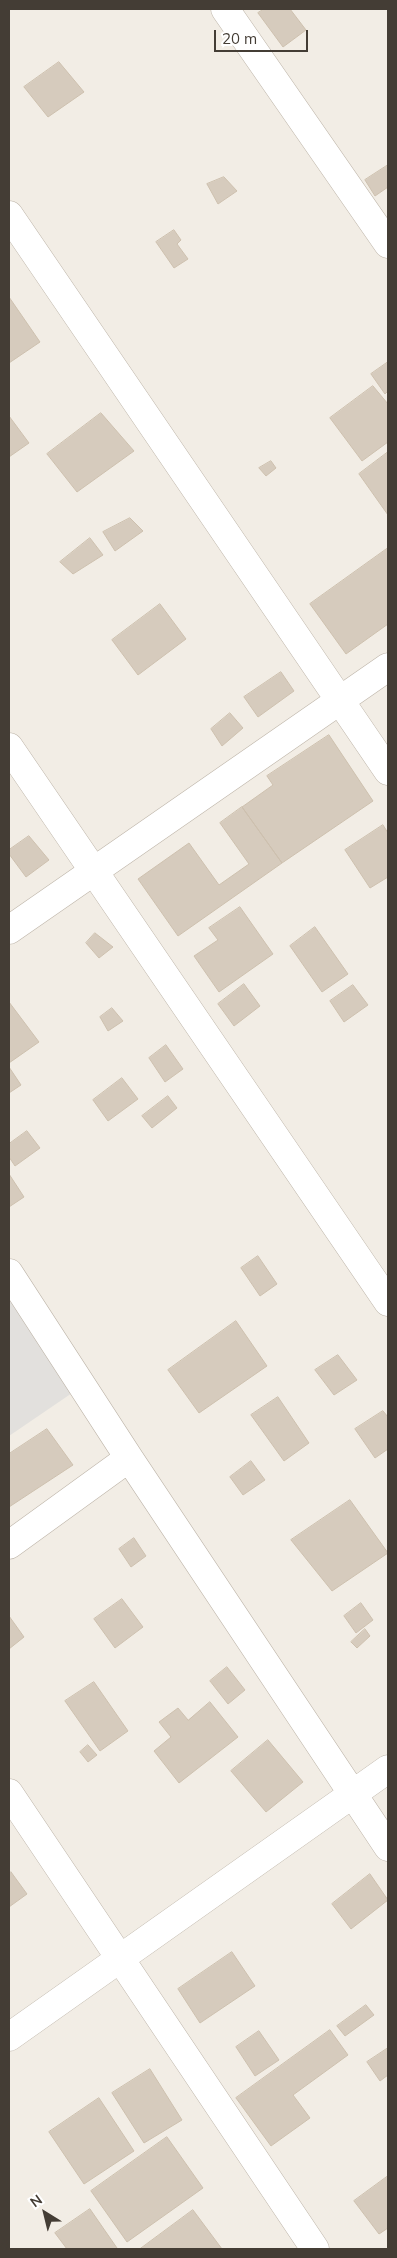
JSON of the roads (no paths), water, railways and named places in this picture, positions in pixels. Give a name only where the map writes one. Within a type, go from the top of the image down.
[{"type":"street","points":[[225,9],[388,244]]},
{"type":"street","points":[[9,215],[388,771]]},
{"type":"street","points":[[9,930],[388,668]]},
{"type":"street","points":[[9,747],[388,1302]]},
{"type":"street","points":[[9,1273],[129,1458],[388,1847]]},
{"type":"street","points":[[9,1545],[129,1458]]},
{"type":"street","points":[[9,2037],[388,1769]]},
{"type":"street","points":[[9,1793],[121,1957],[315,2249]]}]
